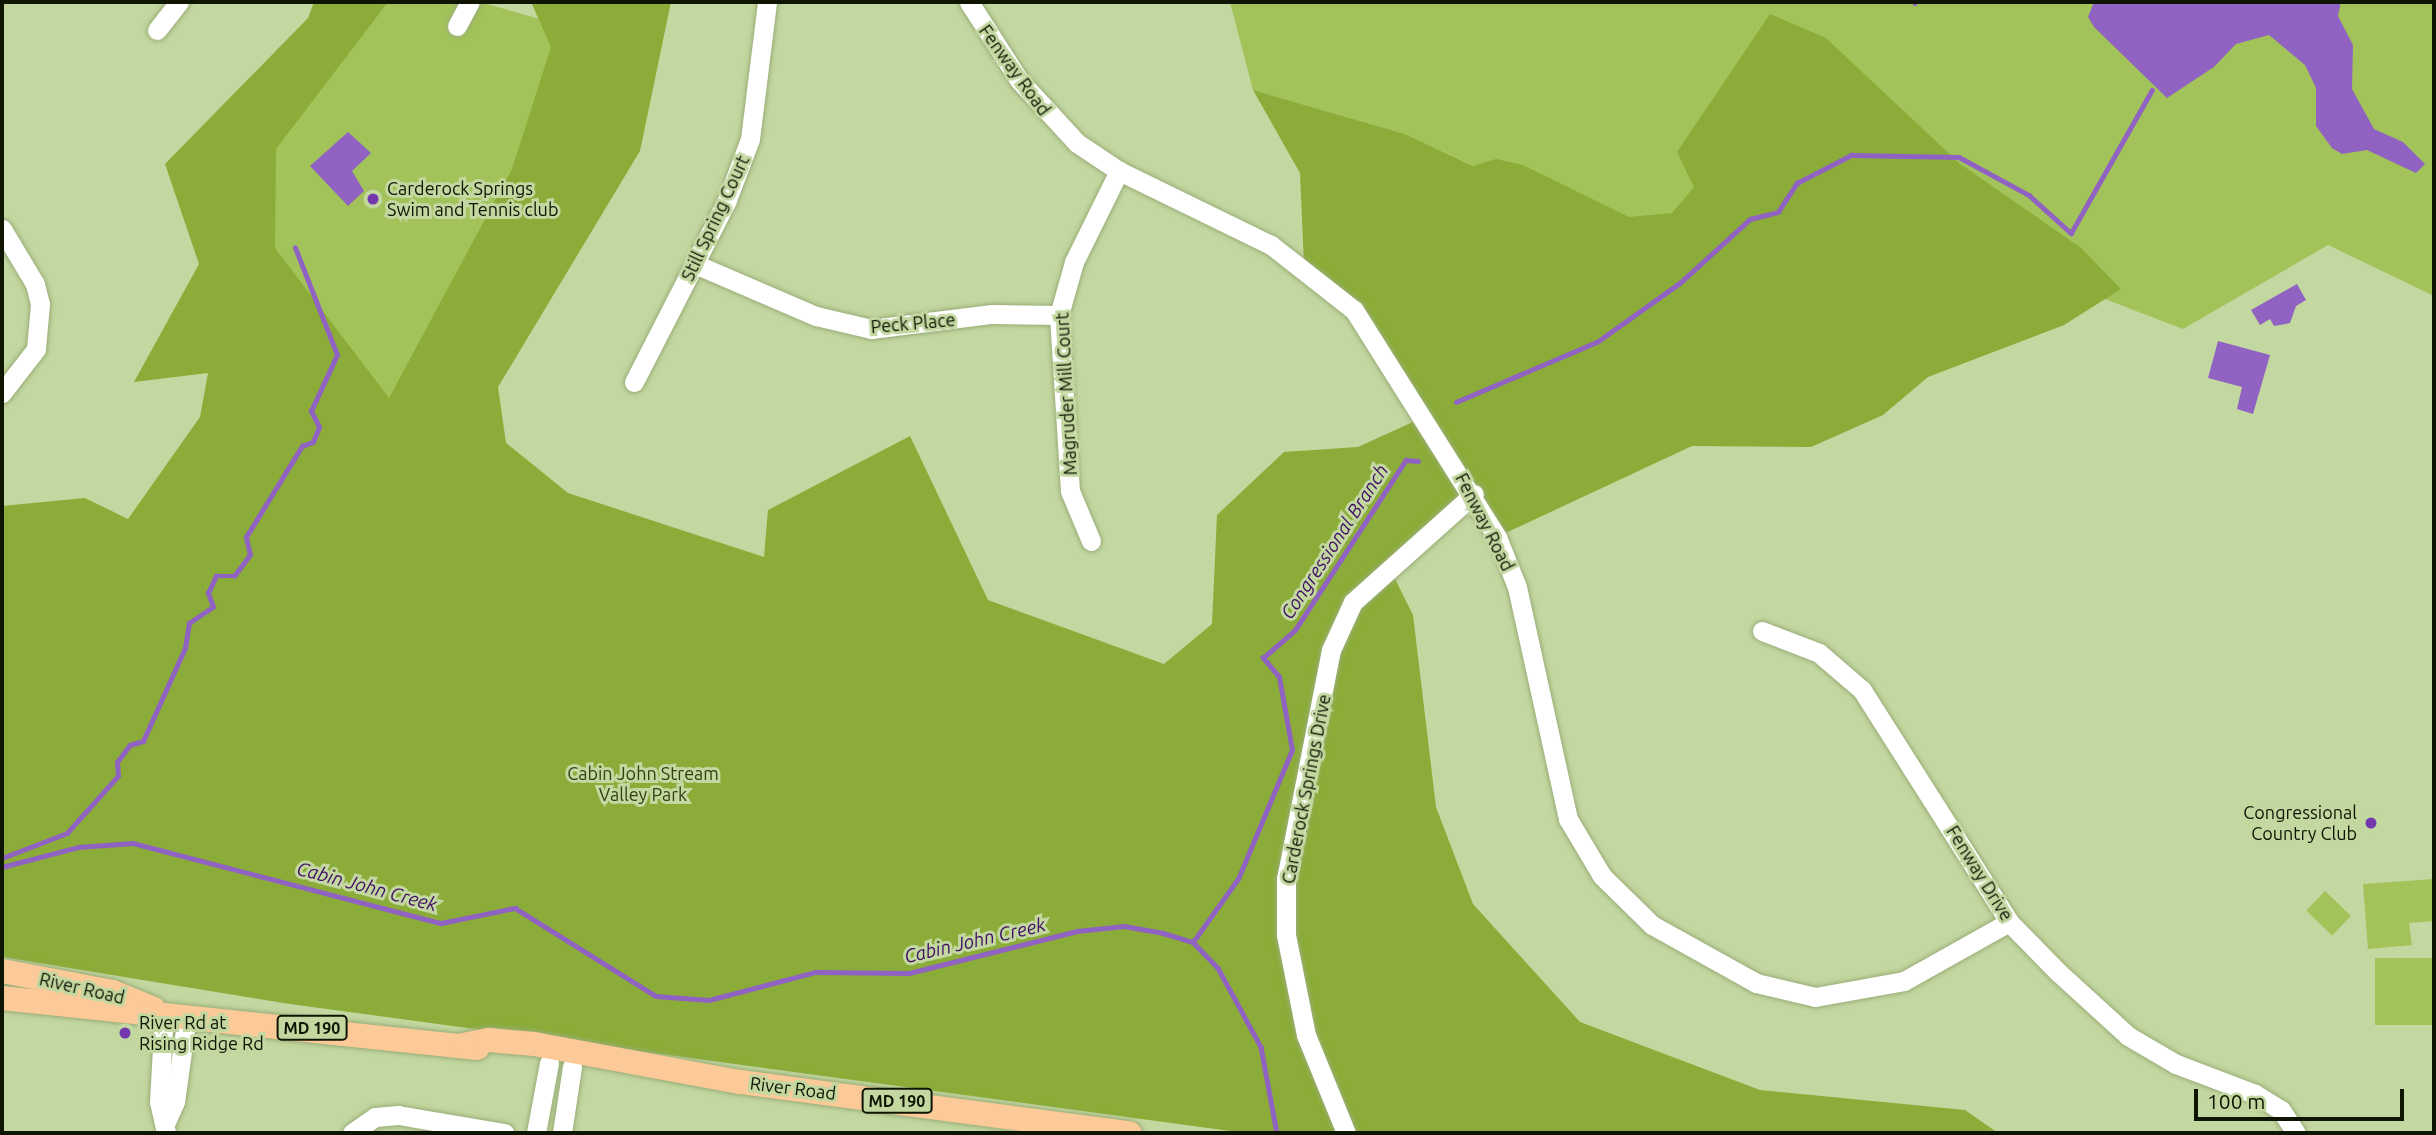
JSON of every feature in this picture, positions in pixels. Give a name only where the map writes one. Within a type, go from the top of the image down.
[{"type":"main road","name":"River Road","points":[[2,971],[113,992],[171,1013]]},
{"type":"main road","name":"River Road","points":[[2,998],[106,1014],[171,1013],[463,1045],[560,1065],[623,1072],[665,1067]]},
{"type":"main road","name":"River Road","points":[[463,1045],[516,1042],[665,1067],[1130,1133]]},
{"type":"street","points":[[157,30],[179,2]]},
{"type":"street","points":[[457,26],[470,2]]},
{"type":"street","name":"Still Spring Court","points":[[634,383],[695,264],[750,139],[767,2]]},
{"type":"street","name":"Fenway Road","points":[[969,2],[1048,117],[1119,171],[1271,245],[1333,288],[1396,367],[1474,495],[1517,587],[1568,819],[1602,876],[1652,925],[1756,983],[1815,996],[1904,981],[2009,922]]},
{"type":"street","name":"Magruder Mill Court","points":[[1091,541],[1070,491],[1059,315],[1074,262],[1119,171]]},
{"type":"street","points":[[2,229],[35,284],[40,304],[36,349],[2,393]]},
{"type":"street","name":"Peck Place","points":[[695,264],[816,316],[872,329],[992,313],[1059,315]]},
{"type":"street","name":"Carderock Springs Drive","points":[[1346,1133],[1306,1035],[1286,935],[1286,879],[1331,650],[1353,603],[1474,495]]},
{"type":"street","name":"Fenway Drive","points":[[1762,631],[1819,653],[1863,690],[2009,922],[2128,1036],[2176,1064],[2255,1094],[2281,1110],[2296,1133]]},
{"type":"street","points":[[165,1129],[159,1102],[171,1013]]},
{"type":"street","points":[[536,1133],[560,1065]]},
{"type":"street","points":[[560,1065],[562,1133]]},
{"type":"street","points":[[352,1133],[375,1117],[398,1115],[504,1133]]},
{"type":"green space","name":"Cabin John Stream Valley Park","points":[[314,2],[388,2],[276,149],[275,248],[389,398],[512,169],[551,47],[531,2],[671,2],[640,151],[498,387],[506,443],[568,493],[764,557],[768,510],[910,436],[988,600],[1164,664],[1212,624],[1217,515],[1284,452],[1358,447],[1426,416],[1396,367],[1304,265],[1300,173],[1253,90],[1405,134],[1473,166],[1496,159],[1523,165],[1629,217],[1672,213],[1694,187],[1677,152],[1770,14],[1826,38],[1959,163],[2081,248],[2121,289],[2064,325],[1928,377],[1883,415],[1811,447],[1692,446],[1497,537],[1475,495],[1389,567],[1413,615],[1436,807],[1473,904],[1580,1022],[1760,1090],[1965,1110],[1998,1133],[1245,1133],[290,1004],[2,957],[2,506],[85,498],[128,519],[200,417],[208,373],[134,382],[199,264],[165,164],[308,18]]},
{"type":"green space","name":"Carderock Springs Swim and Tennis club","points":[[330,2],[480,2],[575,29],[542,166],[390,414],[206,232]]},
{"type":"green space","points":[[1230,2],[2434,2],[2434,296],[2328,245],[2183,329],[2092,294],[1654,250],[1405,134],[1253,90]]},
{"type":"green space","points":[[2434,879],[2434,921],[2409,923],[2412,945],[2368,949],[2363,884]]},
{"type":"green space","points":[[2325,891],[2351,916],[2332,935],[2306,910]]},
{"type":"green space","points":[[2375,958],[2434,958],[2434,1025],[2375,1025]]},
{"type":"shaded area","points":[[2094,2],[2341,2],[2338,16],[2353,45],[2352,89],[2374,129],[2403,142],[2425,164],[2416,173],[2367,150],[2342,154],[2332,148],[2316,126],[2316,88],[2305,65],[2269,35],[2236,44],[2214,67],[2167,98],[2094,27],[2088,17]]},
{"type":"shaded area","points":[[348,132],[371,153],[352,171],[364,191],[348,206],[310,166]]},
{"type":"shaded area","points":[[2297,284],[2306,300],[2296,306],[2290,323],[2274,326],[2270,319],[2260,325],[2251,310]]},
{"type":"shaded area","points":[[2218,341],[2270,355],[2253,414],[2237,409],[2242,387],[2208,378]]},
{"type":"waterway","points":[[1456,402],[1597,342],[1681,282],[1750,219],[1778,212],[1797,183],[1851,155],[1959,157],[2029,195],[2071,233],[2152,90]]},
{"type":"waterway","points":[[2,858],[67,833],[118,776],[117,762],[130,745],[143,741],[185,648],[189,623],[213,607],[208,593],[216,576],[234,576],[250,555],[246,537],[302,446],[313,442],[319,427],[311,411],[337,355],[295,248]]},
{"type":"waterway","name":"Congressional Branch","points":[[1193,942],[1238,879],[1292,750],[1279,677],[1263,658],[1295,630],[1406,460],[1418,461]]},
{"type":"waterway","name":"Cabin John Creek","points":[[2,867],[78,847],[133,843],[441,923],[515,908],[656,996],[709,1000],[816,972],[909,973],[1077,931],[1124,926],[1163,933],[1193,942],[1218,968],[1261,1047],[1277,1133]]},
{"type":"place","name":"Carderock Springs Swim and Tennis club","points":[[373,199]]},
{"type":"place","name":"Congressional Country Club","points":[[2371,823]]},
{"type":"place","name":"River Rd at Rising Ridge Rd","points":[[125,1033]]}]
